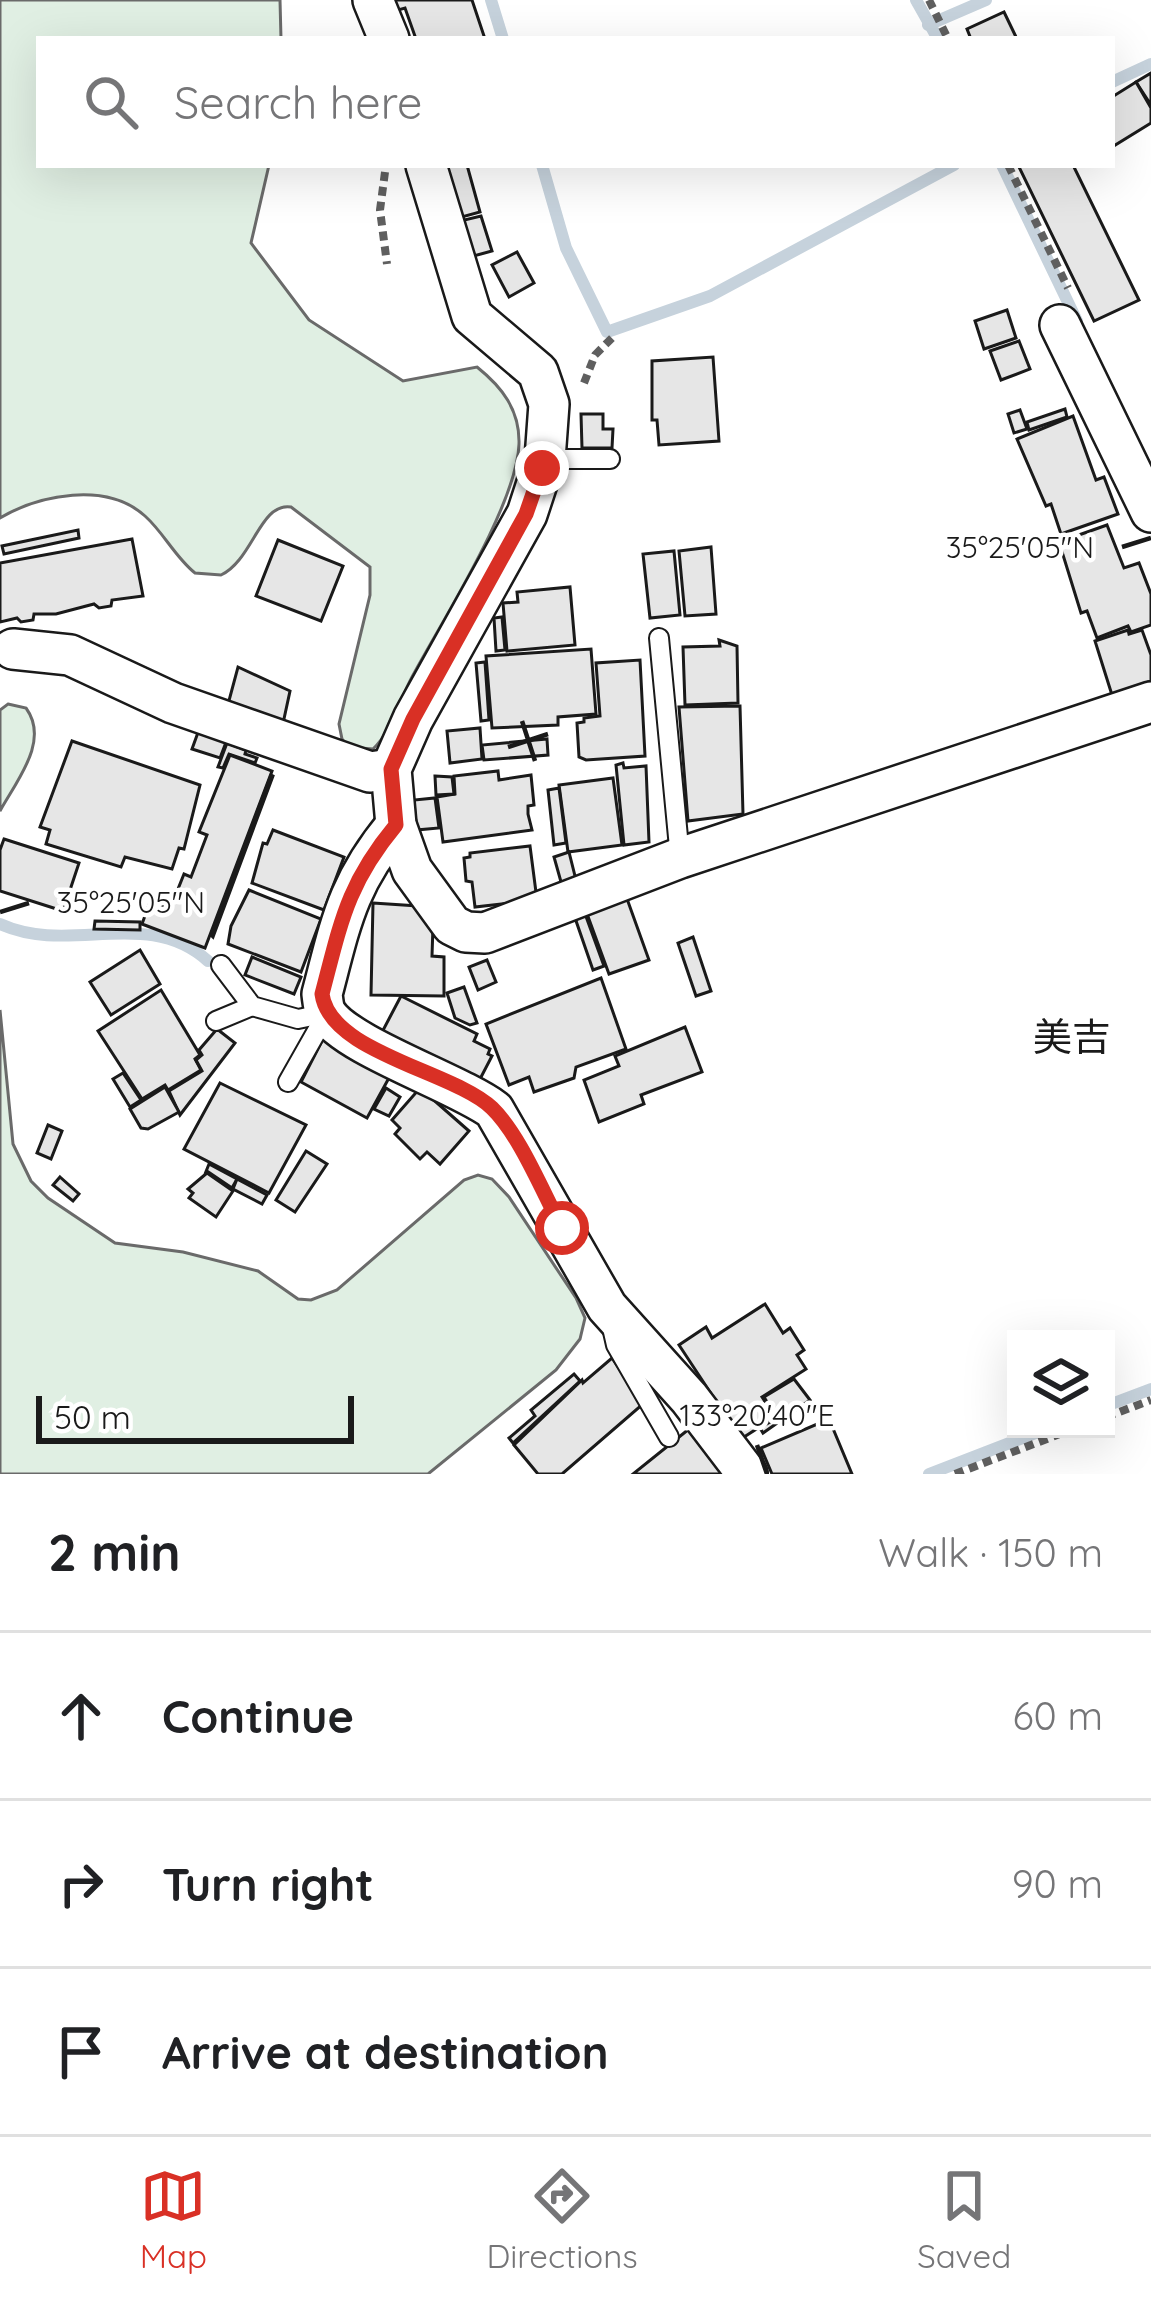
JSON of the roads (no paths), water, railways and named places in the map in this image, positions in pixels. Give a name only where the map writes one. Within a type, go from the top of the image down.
[{"type":"street","points":[[373,0],[388,36]]},
{"type":"street","points":[[427,168],[472,316],[538,372],[549,404],[545,459],[526,514],[413,719],[391,769],[396,825],[412,870],[452,925],[485,933],[680,858],[1151,702]]},
{"type":"street","points":[[1060,325],[1151,512]]},
{"type":"street","points":[[4,652],[70,655],[173,704],[370,772],[391,769]]},
{"type":"street","points":[[396,825],[366,861],[350,892],[322,994],[327,1013],[388,1055],[471,1093],[494,1110],[608,1306],[689,1398],[747,1474]]},
{"type":"lane","points":[[545,459],[610,459]]},
{"type":"lane","points":[[659,638],[680,858]]},
{"type":"lane","points":[[221,964],[251,1006]]},
{"type":"lane","points":[[216,1021],[251,1006],[298,1019],[327,1013]]},
{"type":"lane","points":[[288,1082],[327,1013]]},
{"type":"lane","points":[[608,1306],[616,1346],[669,1437]]},
{"type":"waterway","points":[[491,0],[502,36]]},
{"type":"waterway","points":[[916,0],[936,36]]},
{"type":"waterway","points":[[928,25],[986,0]]},
{"type":"waterway","points":[[1115,81],[1151,64]]},
{"type":"waterway","points":[[543,168],[566,248],[607,332],[710,296],[948,168]]},
{"type":"waterway","points":[[1003,168],[1077,321]]},
{"type":"waterway","points":[[0,924],[53,936],[160,937],[208,961]]},
{"type":"waterway","points":[[1115,1403],[1151,1389]]},
{"type":"waterway","points":[[929,1474],[1023,1438]]},
{"type":"district","name":"美吉","points":[[1072,1036]]}]
